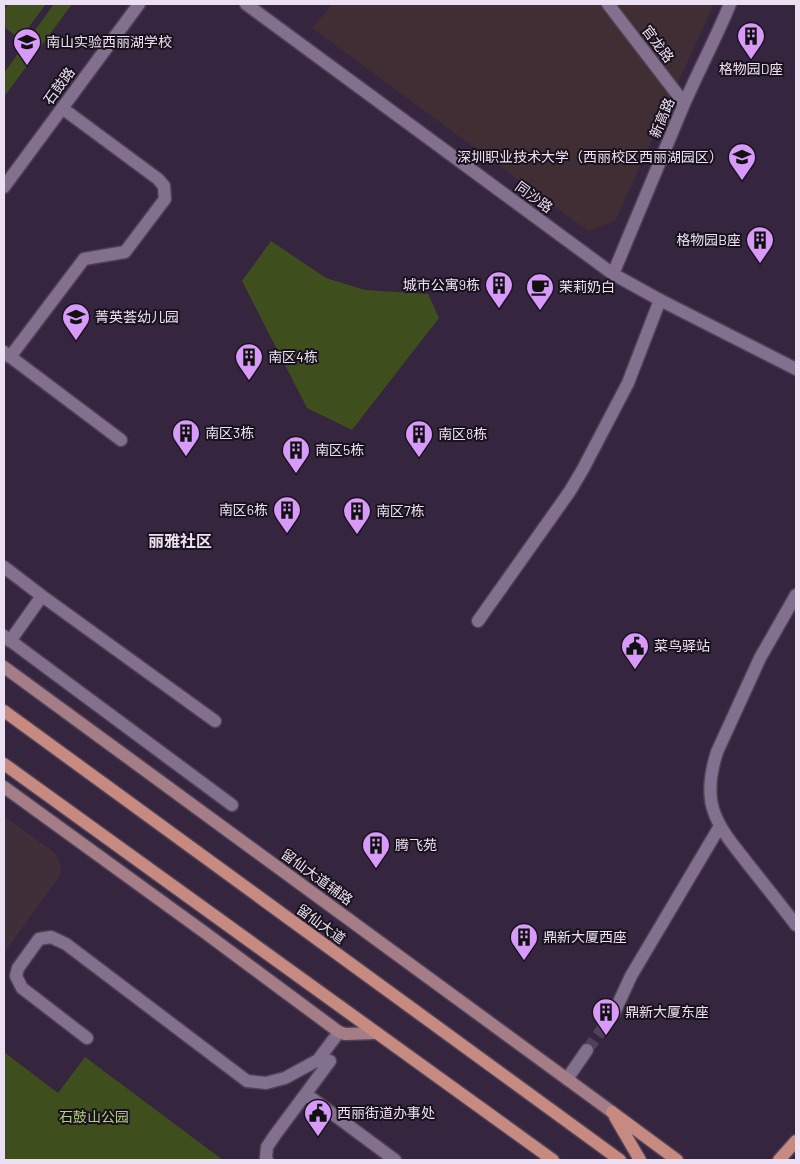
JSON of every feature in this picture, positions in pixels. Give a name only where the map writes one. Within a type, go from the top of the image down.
[{"type":"main road","name":"留仙大道辅路","points":[[4,667],[612,1112]]},
{"type":"main road","name":"留仙大道","points":[[4,711],[620,1160]]},
{"type":"main road","points":[[4,764],[553,1160]]},
{"type":"main road","points":[[4,787],[339,1032],[344,1034],[376,1033]]},
{"type":"main road","points":[[612,1112],[640,1160]]},
{"type":"main road","points":[[612,1112],[678,1160]]},
{"type":"main road","points":[[779,1160],[796,1141]]},
{"type":"street","name":"石鼓路","points":[[4,187],[138,4]]},
{"type":"street","name":"同沙路","points":[[246,4],[613,274],[796,369]]},
{"type":"street","name":"官龙路","points":[[608,4],[684,103]]},
{"type":"street","name":"新高路","points":[[613,274],[684,103],[730,4]]},
{"type":"street","points":[[62,108],[158,179],[164,186],[165,199],[125,252],[84,259],[7,354],[121,440]]},
{"type":"street","points":[[478,620],[570,491],[583,469],[628,383],[660,300]]},
{"type":"street","points":[[4,567],[215,721]]},
{"type":"street","points":[[796,595],[760,658],[716,752],[710,783],[714,812],[720,826],[796,925]]},
{"type":"street","points":[[42,596],[7,638],[232,805]]},
{"type":"street","points":[[614,1014],[631,976],[720,826]]},
{"type":"street","points":[[87,1038],[22,988],[16,976],[18,968],[39,940],[51,937],[66,944],[247,1081],[266,1083],[284,1078],[309,1065],[318,1060],[339,1032]]},
{"type":"street","points":[[567,1079],[587,1050]]},
{"type":"street","points":[[267,1160],[267,1147],[330,1061]]},
{"type":"street","points":[[306,1094],[395,1160]]},
{"type":"shaded area","points":[[332,4],[714,4],[615,221],[588,231],[312,28]]},
{"type":"shaded area","points":[[4,816],[55,853],[60,863],[61,874],[4,953]]},
{"type":"green space","points":[[8,4],[46,4],[20,39],[4,27],[4,10]]},
{"type":"green space","points":[[54,4],[72,4],[4,97],[4,73]]},
{"type":"green space","points":[[271,241],[326,278],[365,290],[428,294],[439,318],[352,430],[307,408],[242,281]]},
{"type":"green space","name":"石鼓山公园","points":[[4,1052],[58,1093],[85,1057],[223,1160],[4,1160]]},
{"type":"tunnel","points":[[587,1050],[614,1013]]},
{"type":"place","name":"格物园D座","points":[[751,60]]},
{"type":"place","name":"南山实验西丽湖学校","points":[[27,66]]},
{"type":"place","name":"深圳职业技术大学（西丽校区西丽湖园区）","points":[[742,181]]},
{"type":"place","name":"格物园B座","points":[[760,264]]},
{"type":"place","name":"城市公寓9栋","points":[[499,309]]},
{"type":"place","name":"茉莉奶白","points":[[540,311]]},
{"type":"place","name":"菁英荟幼儿园","points":[[76,341]]},
{"type":"place","name":"南区4栋","points":[[249,381]]},
{"type":"place","name":"南区3栋","points":[[186,457]]},
{"type":"place","name":"南区8栋","points":[[419,458]]},
{"type":"place","name":"南区5栋","points":[[296,474]]},
{"type":"place","name":"南区6栋","points":[[287,534]]},
{"type":"place","name":"南区7栋","points":[[357,535]]},
{"type":"place","name":"菜鸟驿站","points":[[635,670]]},
{"type":"place","name":"腾飞苑","points":[[376,869]]},
{"type":"place","name":"鼎新大厦西座","points":[[524,961]]},
{"type":"place","name":"鼎新大厦东座","points":[[606,1036]]},
{"type":"place","name":"西丽街道办事处","points":[[318,1137]]},
{"type":"district","name":"丽雅社区","points":[[180,541]]}]
